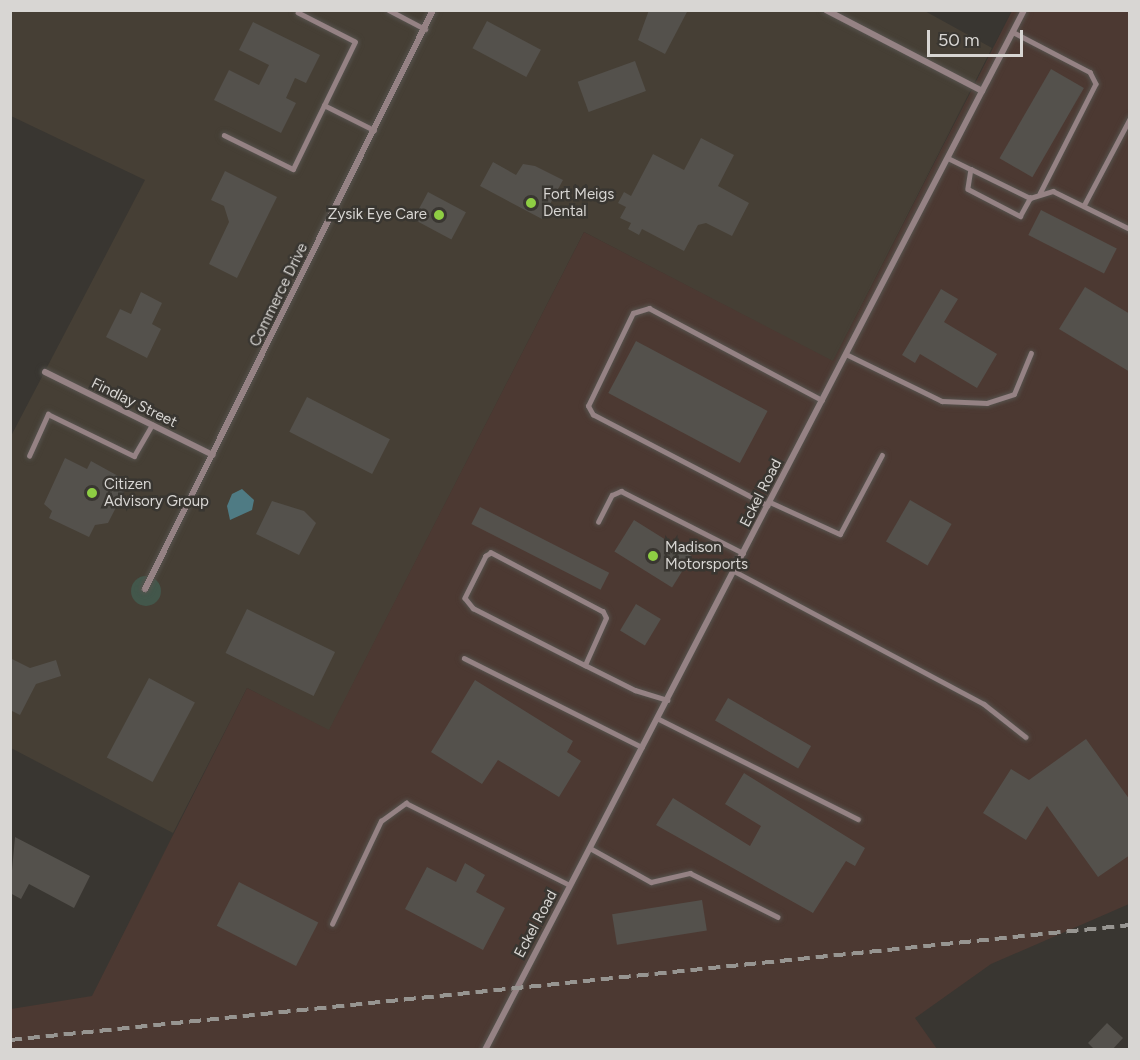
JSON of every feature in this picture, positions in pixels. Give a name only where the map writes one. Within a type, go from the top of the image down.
[{"type":"street","name":"Commerce Drive","points":[[145,589],[434,10]]},
{"type":"street","points":[[826,10],[982,91]]},
{"type":"street","name":"Eckel Road","points":[[485,1050],[1024,10]]},
{"type":"street","name":"Findlay Street","points":[[45,372],[213,455]]},
{"type":"lane","points":[[389,10],[424,28]]},
{"type":"lane","points":[[224,135],[293,170],[355,42],[298,13]]},
{"type":"lane","points":[[1013,32],[1090,72],[1096,84],[1040,195]]},
{"type":"lane","points":[[324,105],[374,130]]},
{"type":"lane","points":[[1084,205],[1130,118]]},
{"type":"lane","points":[[948,158],[1030,198],[1056,191],[1130,229]]},
{"type":"lane","points":[[971,169],[966,187],[1020,216],[1030,198]]},
{"type":"lane","points":[[822,400],[649,308],[633,313],[588,406],[593,415],[769,504],[840,534],[882,456]]},
{"type":"lane","points":[[846,354],[942,401],[987,403],[1014,394],[1031,353]]},
{"type":"lane","points":[[29,456],[48,414],[134,456],[152,425]]},
{"type":"lane","points":[[598,522],[612,495],[621,490],[743,554]]},
{"type":"lane","points":[[585,664],[606,618],[603,612],[491,553],[486,556],[465,598],[473,608],[585,664],[667,700]]},
{"type":"lane","points":[[734,571],[984,704],[1026,738]]},
{"type":"lane","points":[[464,658],[642,747]]},
{"type":"lane","points":[[657,718],[858,819]]},
{"type":"lane","points":[[332,924],[381,821],[406,803],[570,885]]},
{"type":"lane","points":[[590,848],[651,882],[690,873],[778,917]]},
{"type":"shaded area","points":[[923,10],[992,48],[833,362],[584,232],[329,731],[247,688],[173,833],[11,748],[11,436],[145,180],[11,116],[10,11]]},
{"type":"shaded area","points":[[1012,11],[1129,11],[1129,904],[991,964],[915,1018],[937,1049],[11,1050],[11,1009],[92,996],[247,688],[329,730],[584,232],[833,361]]},
{"type":"green space","points":[[146,576],[152,577],[160,585],[160,597],[152,605],[146,606],[140,605],[132,597],[131,591],[132,585],[140,577]]},
{"type":"water","points":[[242,489],[254,500],[252,510],[230,520],[227,506],[232,494]]},
{"type":"building","points":[[649,10],[688,10],[665,54],[638,40]]},
{"type":"building","points":[[487,21],[541,50],[526,77],[472,48]]},
{"type":"building","points":[[253,22],[320,55],[306,83],[295,78],[286,98],[296,103],[281,133],[214,100],[229,70],[259,85],[269,65],[239,50]]},
{"type":"building","points":[[635,61],[646,91],[589,112],[578,82]]},
{"type":"building","points":[[1051,69],[1084,88],[1032,177],[1000,158]]},
{"type":"building","points":[[701,138],[734,155],[718,186],[749,203],[732,236],[706,223],[698,225],[684,251],[642,229],[639,235],[628,229],[631,223],[620,218],[626,207],[618,203],[624,192],[631,196],[653,154],[684,170]]},
{"type":"building","name":"Fort Meigs Dental","points":[[493,162],[516,175],[523,164],[535,166],[563,180],[542,219],[480,186]]},
{"type":"building","points":[[225,171],[277,197],[237,278],[209,264],[229,222],[224,206],[211,200]]},
{"type":"building","name":"Zysik Eye Care","points":[[428,192],[466,212],[451,240],[413,219]]},
{"type":"building","points":[[1041,210],[1117,249],[1104,274],[1028,235]]},
{"type":"building","points":[[1085,287],[1130,314],[1130,372],[1059,329]]},
{"type":"building","points":[[941,289],[958,299],[944,322],[997,354],[977,388],[920,354],[915,363],[902,355]]},
{"type":"building","points":[[141,292],[162,303],[152,324],[161,329],[147,358],[106,337],[120,309],[131,314]]},
{"type":"building","points":[[636,341],[768,411],[740,463],[608,393]]},
{"type":"building","points":[[307,397],[390,439],[372,474],[289,432]]},
{"type":"building","points":[[65,458],[87,469],[91,461],[129,482],[108,523],[95,525],[89,537],[49,518],[52,511],[44,504]]},
{"type":"building","points":[[910,500],[952,524],[928,566],[886,542]]},
{"type":"building","points":[[272,501],[304,511],[316,523],[299,555],[256,534]]},
{"type":"building","points":[[480,507],[609,573],[601,590],[471,524]]},
{"type":"building","points":[[634,520],[692,556],[672,587],[614,551]]},
{"type":"building","points":[[636,604],[661,619],[645,646],[620,631]]},
{"type":"building","points":[[247,609],[335,652],[314,696],[226,653]]},
{"type":"building","points":[[10,658],[30,668],[56,660],[61,676],[36,684],[20,715],[10,710]]},
{"type":"building","points":[[149,678],[195,702],[153,782],[107,757]]},
{"type":"building","points":[[475,680],[573,741],[567,752],[581,761],[559,797],[498,760],[482,784],[431,752]]},
{"type":"building","points":[[728,698],[811,746],[798,769],[715,721]]},
{"type":"building","points":[[1086,739],[1130,800],[1130,855],[1098,877],[1047,806],[1026,840],[983,813],[1011,769],[1029,780]]},
{"type":"building","points":[[744,773],[865,848],[855,866],[846,861],[813,913],[656,825],[673,798],[750,846],[761,826],[725,804]]},
{"type":"building","points":[[15,837],[90,876],[74,908],[29,884],[21,899],[10,893]]},
{"type":"building","points":[[465,863],[485,875],[476,892],[505,908],[483,950],[405,909],[427,867],[456,882]]},
{"type":"building","points":[[239,882],[318,922],[296,966],[217,926]]},
{"type":"building","points":[[702,900],[707,931],[617,945],[612,914]]},
{"type":"building","points":[[1107,1023],[1123,1038],[1112,1050],[1095,1050],[1088,1043]]},
{"type":"railway","points":[[10,1040],[1130,925]]},
{"type":"place","name":"Fort Meigs Dental","points":[[531,203]]},
{"type":"place","name":"Zysik Eye Care","points":[[439,215]]},
{"type":"place","name":"Citizen Advisory Group","points":[[92,493]]},
{"type":"place","name":"Madison Motorsports","points":[[653,556]]}]
